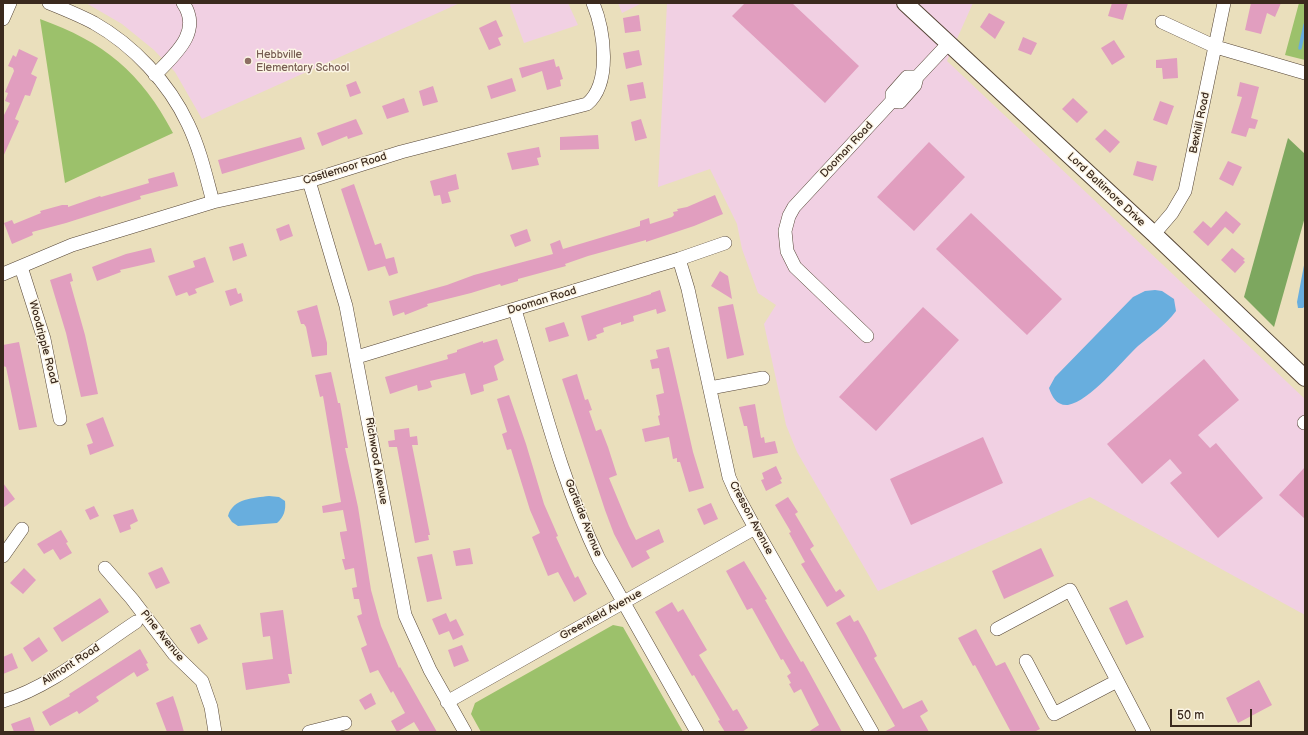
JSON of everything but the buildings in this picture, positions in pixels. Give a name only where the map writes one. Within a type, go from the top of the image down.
[{"type":"main road","name":"Lord Baltimore Drive","points":[[905,3],[1154,234],[1305,378]]},
{"type":"street","points":[[3,19],[10,3]]},
{"type":"street","points":[[155,75],[180,49],[190,29],[190,18],[182,3]]},
{"type":"street","name":"Castlemoor Road","points":[[3,274],[72,245],[213,202],[309,181],[401,152],[587,104],[598,92],[602,83],[603,68],[600,27],[593,3]]},
{"type":"street","name":"Bexhill Road","points":[[1154,234],[1172,213],[1185,191],[1224,3]]},
{"type":"street","points":[[55,4],[95,23],[135,52],[155,75],[174,99],[188,124],[200,155],[213,202]]},
{"type":"street","points":[[1162,22],[1216,47],[1305,73]]},
{"type":"street","name":"Dooman Road","points":[[867,336],[795,267],[790,259],[785,231],[789,216],[803,198],[892,102],[900,102],[915,85],[917,77],[948,44]]},
{"type":"street","name":"Richwood Avenue","points":[[309,181],[346,306],[357,357],[405,615],[414,639],[447,702],[465,732]]},
{"type":"street","name":"Dooman Road","points":[[357,357],[515,310],[679,259],[725,243]]},
{"type":"street","name":"Cresson Avenue","points":[[679,259],[688,289],[729,477],[755,528],[872,732]]},
{"type":"street","name":"Woodripple Road","points":[[21,267],[44,339],[60,419]]},
{"type":"street","name":"Gartside Avenue","points":[[515,310],[577,510],[598,559],[698,732]]},
{"type":"street","points":[[710,388],[763,378]]},
{"type":"street","name":"Greenfield Avenue","points":[[447,702],[755,528]]},
{"type":"street","points":[[3,556],[22,529]]},
{"type":"street","name":"Pine Avenue","points":[[105,568],[132,599],[174,654],[202,681],[211,707],[215,732]]},
{"type":"street","points":[[997,629],[1070,590],[1144,732]]},
{"type":"street","name":"Allmont Road","points":[[3,701],[26,693],[45,683],[136,622]]},
{"type":"street","points":[[1026,661],[1054,714],[1117,681]]},
{"type":"street","points":[[309,732],[345,723]]},
{"type":"shaded area","name":"Hebbville Elementary School","points":[[86,3],[460,3],[202,119],[175,72],[154,50],[122,24]]},
{"type":"shaded area","points":[[511,3],[568,3],[578,25],[524,43],[510,5]]},
{"type":"shaded area","points":[[618,3],[642,3],[622,13]]},
{"type":"shaded area","points":[[667,3],[973,3],[947,61],[1305,399],[1305,615],[1090,497],[878,591],[797,452],[786,425],[764,324],[776,305],[758,293],[742,249],[737,224],[710,169],[658,187]]},
{"type":"green space","points":[[1299,3],[1305,3],[1305,60],[1285,55]]},
{"type":"green space","points":[[40,19],[83,38],[102,49],[118,62],[134,76],[148,93],[173,133],[65,183]]},
{"type":"green space","points":[[1288,138],[1305,154],[1305,217],[1274,327],[1244,297]]},
{"type":"green space","points":[[613,625],[623,627],[683,732],[481,732],[471,714],[475,703]]},
{"type":"water","points":[[1305,260],[1305,306],[1303,308],[1298,308],[1297,302]]},
{"type":"water","points":[[1145,291],[1162,291],[1174,299],[1176,311],[1168,321],[1138,346],[1105,380],[1086,396],[1077,402],[1068,405],[1061,404],[1053,398],[1049,388],[1055,377],[1133,297]]},
{"type":"water","points":[[269,496],[279,497],[285,501],[284,513],[277,523],[238,526],[232,522],[228,516],[234,506],[239,502],[251,498]]},
{"type":"waterway","points":[[1300,48],[1305,25]]},
{"type":"place","name":"Hebbville Elementary School","points":[[248,61]]}]
